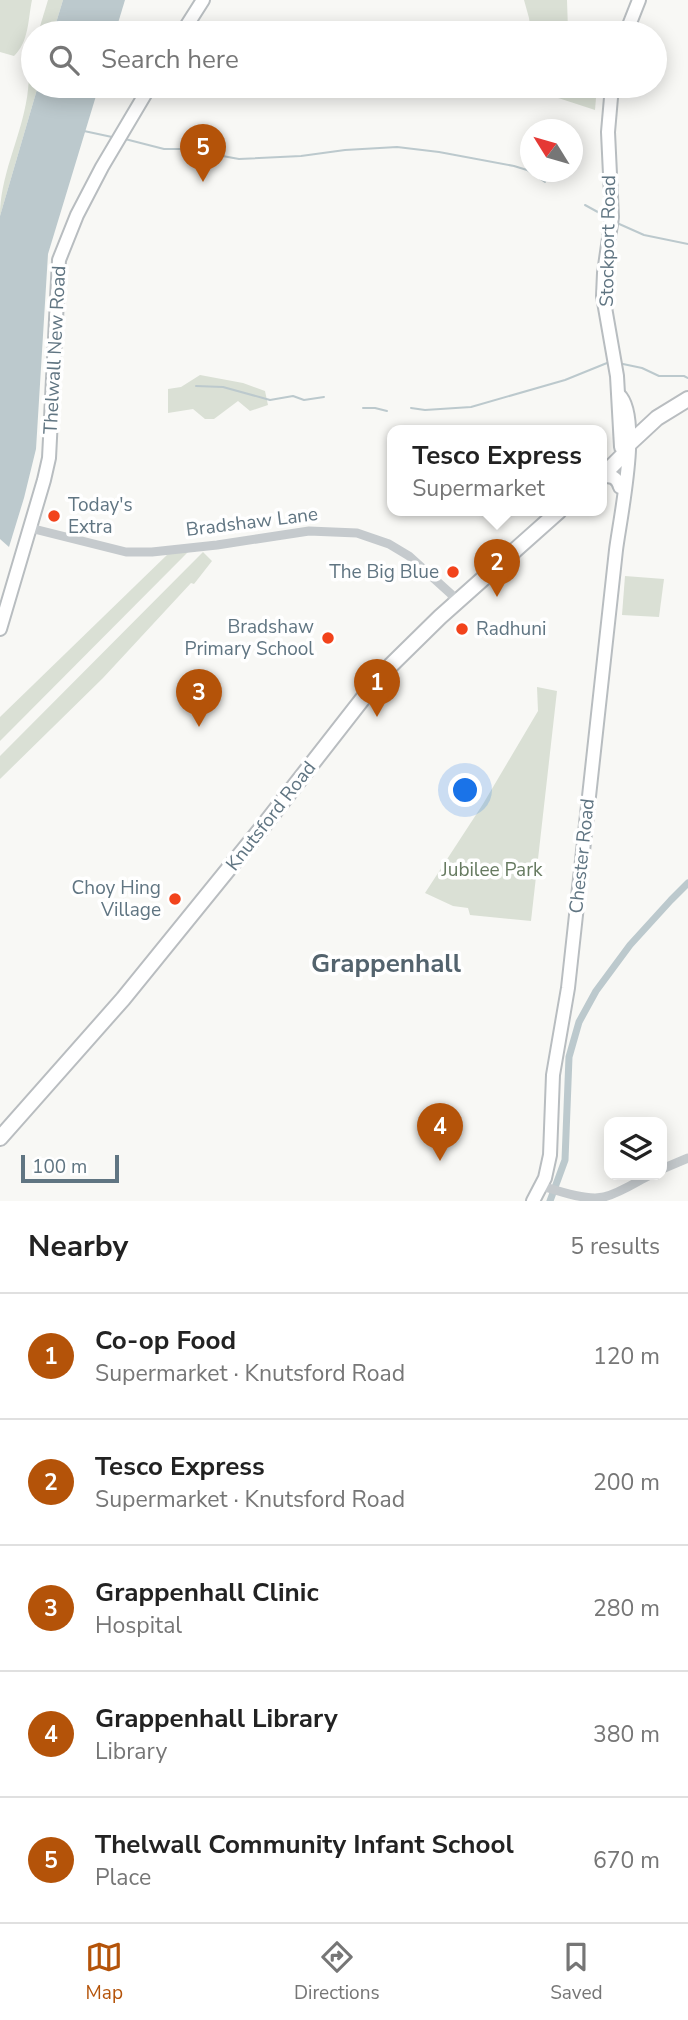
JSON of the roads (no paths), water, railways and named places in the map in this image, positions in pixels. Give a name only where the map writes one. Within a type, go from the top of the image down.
[{"type":"highway","points":[[607,461],[657,418],[688,398]]},
{"type":"highway","points":[[607,470],[624,449]]},
{"type":"highway","name":"Knutsford Road","points":[[0,1138],[131,989],[382,674],[553,516]]},
{"type":"main road","points":[[190,21],[203,0]]},
{"type":"main road","points":[[631,21],[639,0]]},
{"type":"main road","name":"Thelwall New Road","points":[[0,629],[44,480],[50,448],[60,260],[77,215],[143,98]]},
{"type":"main road","name":"Stockport Road","points":[[611,98],[608,148],[612,218],[603,296],[620,395],[618,407],[624,449]]},
{"type":"main road","name":"Stockport Road","points":[[620,395],[625,400],[627,410],[624,449]]},
{"type":"main road","points":[[627,410],[643,421],[657,418]]},
{"type":"main road","name":"Chester Road","points":[[621,506],[624,449]]},
{"type":"main road","name":"Chester Road","points":[[533,1201],[546,1187],[550,1156],[552,1075],[568,988],[621,506],[628,473],[624,449]]},
{"type":"main road","points":[[607,476],[616,478],[620,487]]},
{"type":"street","name":"Bradshaw Lane","points":[[30,528],[126,552],[217,545],[309,531],[357,533],[389,544],[409,556],[451,594],[456,603]]},
{"type":"street","points":[[667,1167],[688,1158]]},
{"type":"street","points":[[546,1187],[588,1198],[604,1197],[640,1180]]},
{"type":"waterway","points":[[84,131],[112,137]]},
{"type":"waterway","points":[[125,139],[164,149],[184,149],[239,159],[397,147],[520,168]]},
{"type":"waterway","points":[[585,205],[605,216]]},
{"type":"waterway","points":[[617,223],[644,235],[688,244]]},
{"type":"waterway","points":[[411,408],[425,410],[471,407],[565,380],[607,363]]},
{"type":"waterway","points":[[623,364],[642,368],[659,376],[688,378]]},
{"type":"waterway","points":[[196,386],[223,387],[270,400],[293,396],[304,400],[324,397]]},
{"type":"waterway","points":[[363,408],[387,411]]},
{"type":"waterway","points":[[550,1201],[565,1160],[569,1057],[579,1022],[596,991],[630,945],[688,883]]},
{"type":"place","name":"Thelwall Community Infant School","points":[[203,182]]},
{"type":"place","name":"Today's Extra","points":[[54,516]]},
{"type":"place","name":"The Big Blue","points":[[453,572]]},
{"type":"place","name":"Tesco Express","points":[[497,597]]},
{"type":"place","name":"Radhuni","points":[[462,629]]},
{"type":"place","name":"Bradshaw Primary School","points":[[328,638]]},
{"type":"place","name":"Co-op Food","points":[[377,717]]},
{"type":"place","name":"Grappenhall Clinic","points":[[199,727]]},
{"type":"place","name":"Choy Hing Village","points":[[175,899]]},
{"type":"place","name":"Grappenhall Library","points":[[440,1161]]},
{"type":"district","name":"Grappenhall","points":[[386,963]]},
{"type":"park label","name":"Jubilee Park","points":[[492,870]]}]
